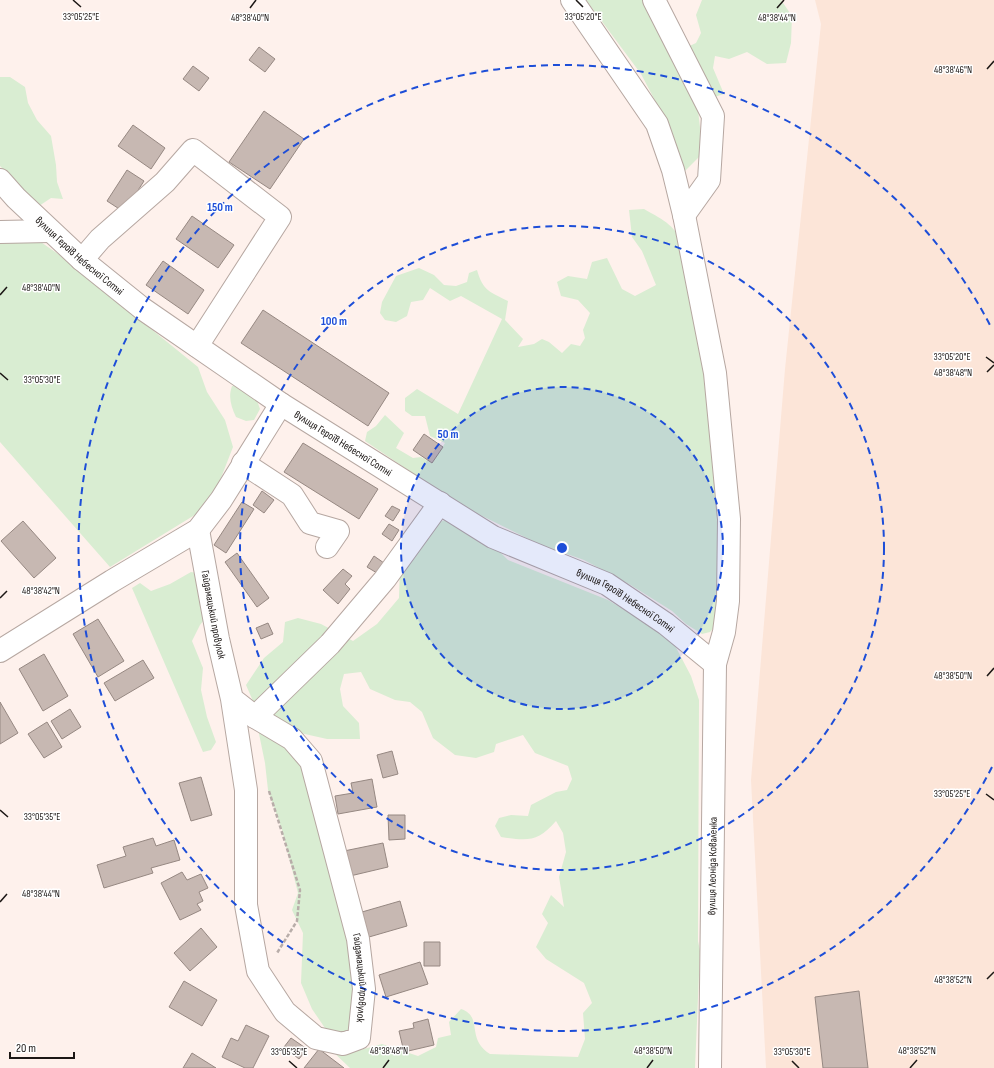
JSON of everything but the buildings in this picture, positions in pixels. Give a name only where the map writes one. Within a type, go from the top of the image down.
[{"type":"street","name":"вулиця Леоніда Коваленка","points":[[572,0],[657,124],[673,170],[684,215],[715,373],[729,519],[728,601],[724,632],[715,664],[710,1068]]},
{"type":"street","points":[[654,0],[712,116],[709,180],[684,215]]},
{"type":"street","points":[[82,260],[100,239],[165,182],[193,150],[280,218],[197,346]]},
{"type":"street","name":"вулиця Героїв Небесної Сотні","points":[[0,180],[16,198],[82,260],[144,309],[281,404],[493,537],[607,584],[666,624],[715,664]]},
{"type":"street","points":[[0,232],[50,231]]},
{"type":"street","points":[[0,651],[112,581],[198,530],[221,500],[281,404]]},
{"type":"street","points":[[243,463],[292,495],[310,523],[338,531],[327,547]]},
{"type":"street","points":[[255,717],[330,644],[385,579],[440,503]]},
{"type":"street","name":"Гайдамацький провулок","points":[[198,530],[218,639],[232,699],[246,790],[246,905],[258,971],[285,1012],[316,1038],[343,1044],[359,1038],[364,989],[358,939],[311,761],[292,739],[255,717],[232,699]]},
{"type":"path","points":[[262,977],[297,921],[300,890],[268,786]]},
{"type":"shaded area","points":[[815,0],[994,0],[994,1068],[766,1068],[751,780],[785,369],[821,24]]},
{"type":"green space","points":[[586,0],[644,0],[698,110],[703,153],[685,171],[668,125],[641,74]]},
{"type":"green space","points":[[702,0],[781,0],[792,16],[791,43],[786,63],[767,64],[747,52],[729,59],[715,56],[713,68],[724,94],[708,99],[685,48],[696,43],[701,33],[696,15]]},
{"type":"green space","points":[[0,77],[10,77],[25,87],[28,103],[37,120],[51,136],[56,165],[57,182],[63,199],[51,198],[39,206],[0,166]]},
{"type":"green space","points":[[644,209],[674,229],[685,250],[720,478],[720,621],[710,632],[702,634],[686,624],[672,611],[629,584],[584,560],[541,545],[460,505],[365,441],[367,432],[376,426],[385,415],[404,433],[396,448],[413,458],[421,457],[432,463],[445,443],[430,436],[425,416],[412,416],[405,411],[405,398],[417,389],[458,414],[502,319],[461,296],[450,301],[430,288],[423,300],[411,302],[407,316],[396,322],[385,320],[380,313],[382,302],[396,276],[419,268],[434,275],[444,285],[456,286],[467,282],[469,273],[477,270],[479,277],[488,290],[508,301],[505,320],[523,339],[518,347],[534,344],[542,339],[549,342],[562,353],[571,344],[580,346],[585,338],[583,330],[590,313],[578,300],[561,296],[557,282],[568,276],[587,279],[592,262],[607,258],[622,289],[635,296],[656,285],[642,251],[632,237],[629,210]]},
{"type":"green space","points":[[35,238],[61,256],[198,367],[207,392],[225,420],[233,447],[219,483],[198,513],[110,567],[0,442],[0,239]]},
{"type":"green space","points":[[232,386],[243,387],[254,395],[260,409],[254,420],[246,421],[236,417],[231,402],[230,394]]},
{"type":"green space","points":[[447,519],[497,549],[508,560],[608,600],[671,638],[691,676],[699,700],[698,941],[700,951],[695,1068],[350,1068],[328,1047],[327,1031],[312,1009],[301,983],[303,933],[292,910],[298,893],[282,830],[268,790],[265,763],[258,729],[281,739],[302,763],[352,940],[360,1050],[382,1044],[418,1056],[436,1047],[438,1038],[451,1035],[449,1022],[461,1009],[472,1017],[478,1041],[490,1054],[578,1057],[585,1039],[583,1013],[592,1003],[584,983],[546,959],[536,947],[548,923],[542,914],[551,895],[564,907],[559,877],[566,852],[563,833],[556,821],[544,833],[526,839],[501,837],[495,826],[499,818],[511,815],[528,816],[531,805],[556,792],[567,790],[572,779],[568,766],[535,753],[523,735],[496,744],[494,752],[476,758],[455,755],[433,738],[422,712],[410,702],[395,700],[370,689],[361,672],[344,674],[340,689],[343,706],[359,723],[360,739],[327,739],[287,730],[256,708],[246,685],[264,658],[283,642],[285,622],[298,618],[321,624],[353,641],[377,624],[399,598],[400,564],[433,525]]},
{"type":"green space","points":[[191,572],[202,574],[208,615],[200,625],[192,641],[203,668],[201,690],[207,717],[216,742],[211,750],[203,752],[132,588],[140,583],[151,591],[170,584]]}]
